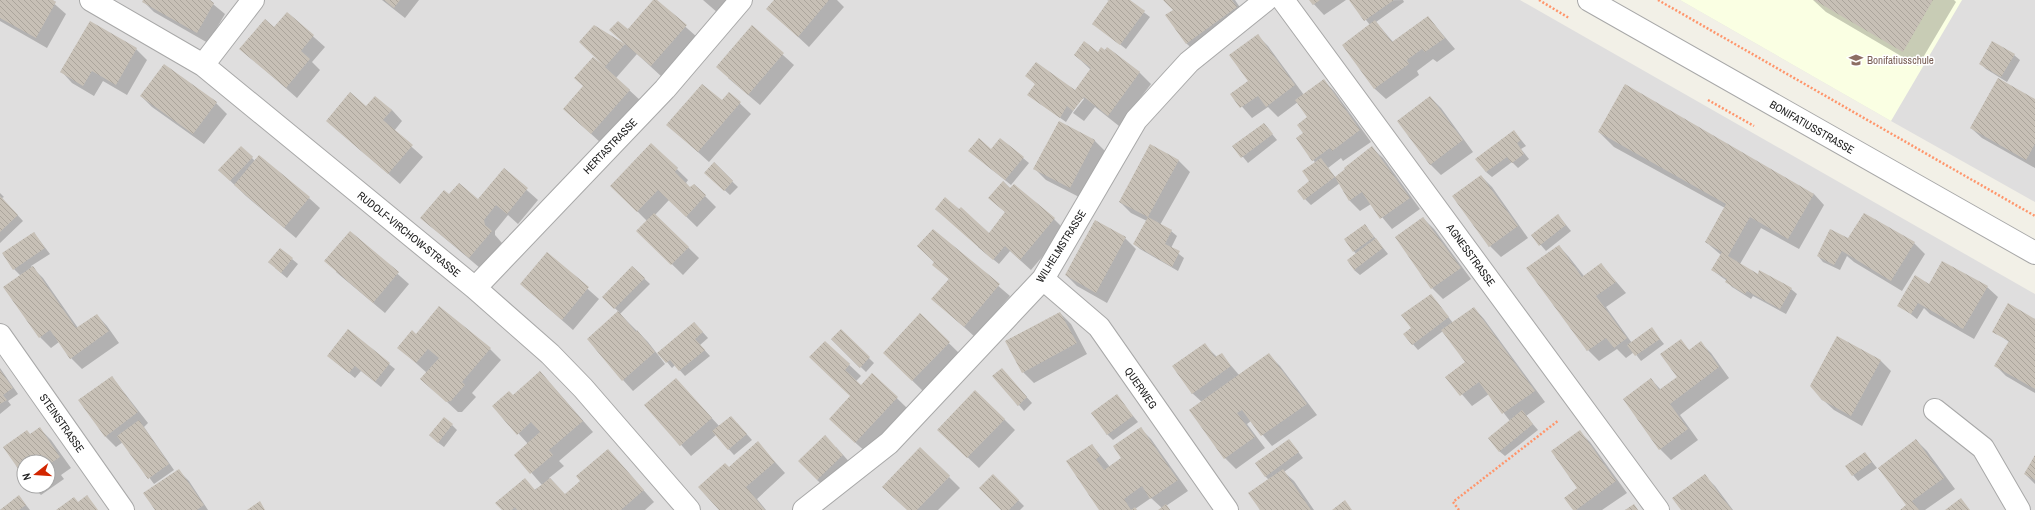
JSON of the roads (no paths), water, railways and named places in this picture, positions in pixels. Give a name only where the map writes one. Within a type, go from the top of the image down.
[{"type":"street","name":"RUDOLF-VIRCHOW-STRASSE","points":[[92,0],[203,65],[475,288],[550,354],[583,388],[689,510]]},
{"type":"street","points":[[203,65],[253,0]]},
{"type":"street","name":"HERTASTRASSE","points":[[475,288],[665,89],[741,0]]},
{"type":"street","name":"WILHELMSTRASSE","points":[[804,510],[889,443],[1043,279],[1136,120],[1189,62],[1266,0]]},
{"type":"street","name":"AGNESSTRASSE","points":[[1283,0],[1658,510]]},
{"type":"street","name":"BONIFATIUSSTRASSE","points":[[1589,0],[2035,253]]},
{"type":"street","name":"QUERWEG","points":[[1043,279],[1099,327],[1227,510]]},
{"type":"street","name":"STEINSTRASSE","points":[[0,335],[123,510]]},
{"type":"street","points":[[1935,410],[1983,448],[2019,510]]},
{"type":"place","name":"Bonifatiusschule","points":[[1856,60]]}]
